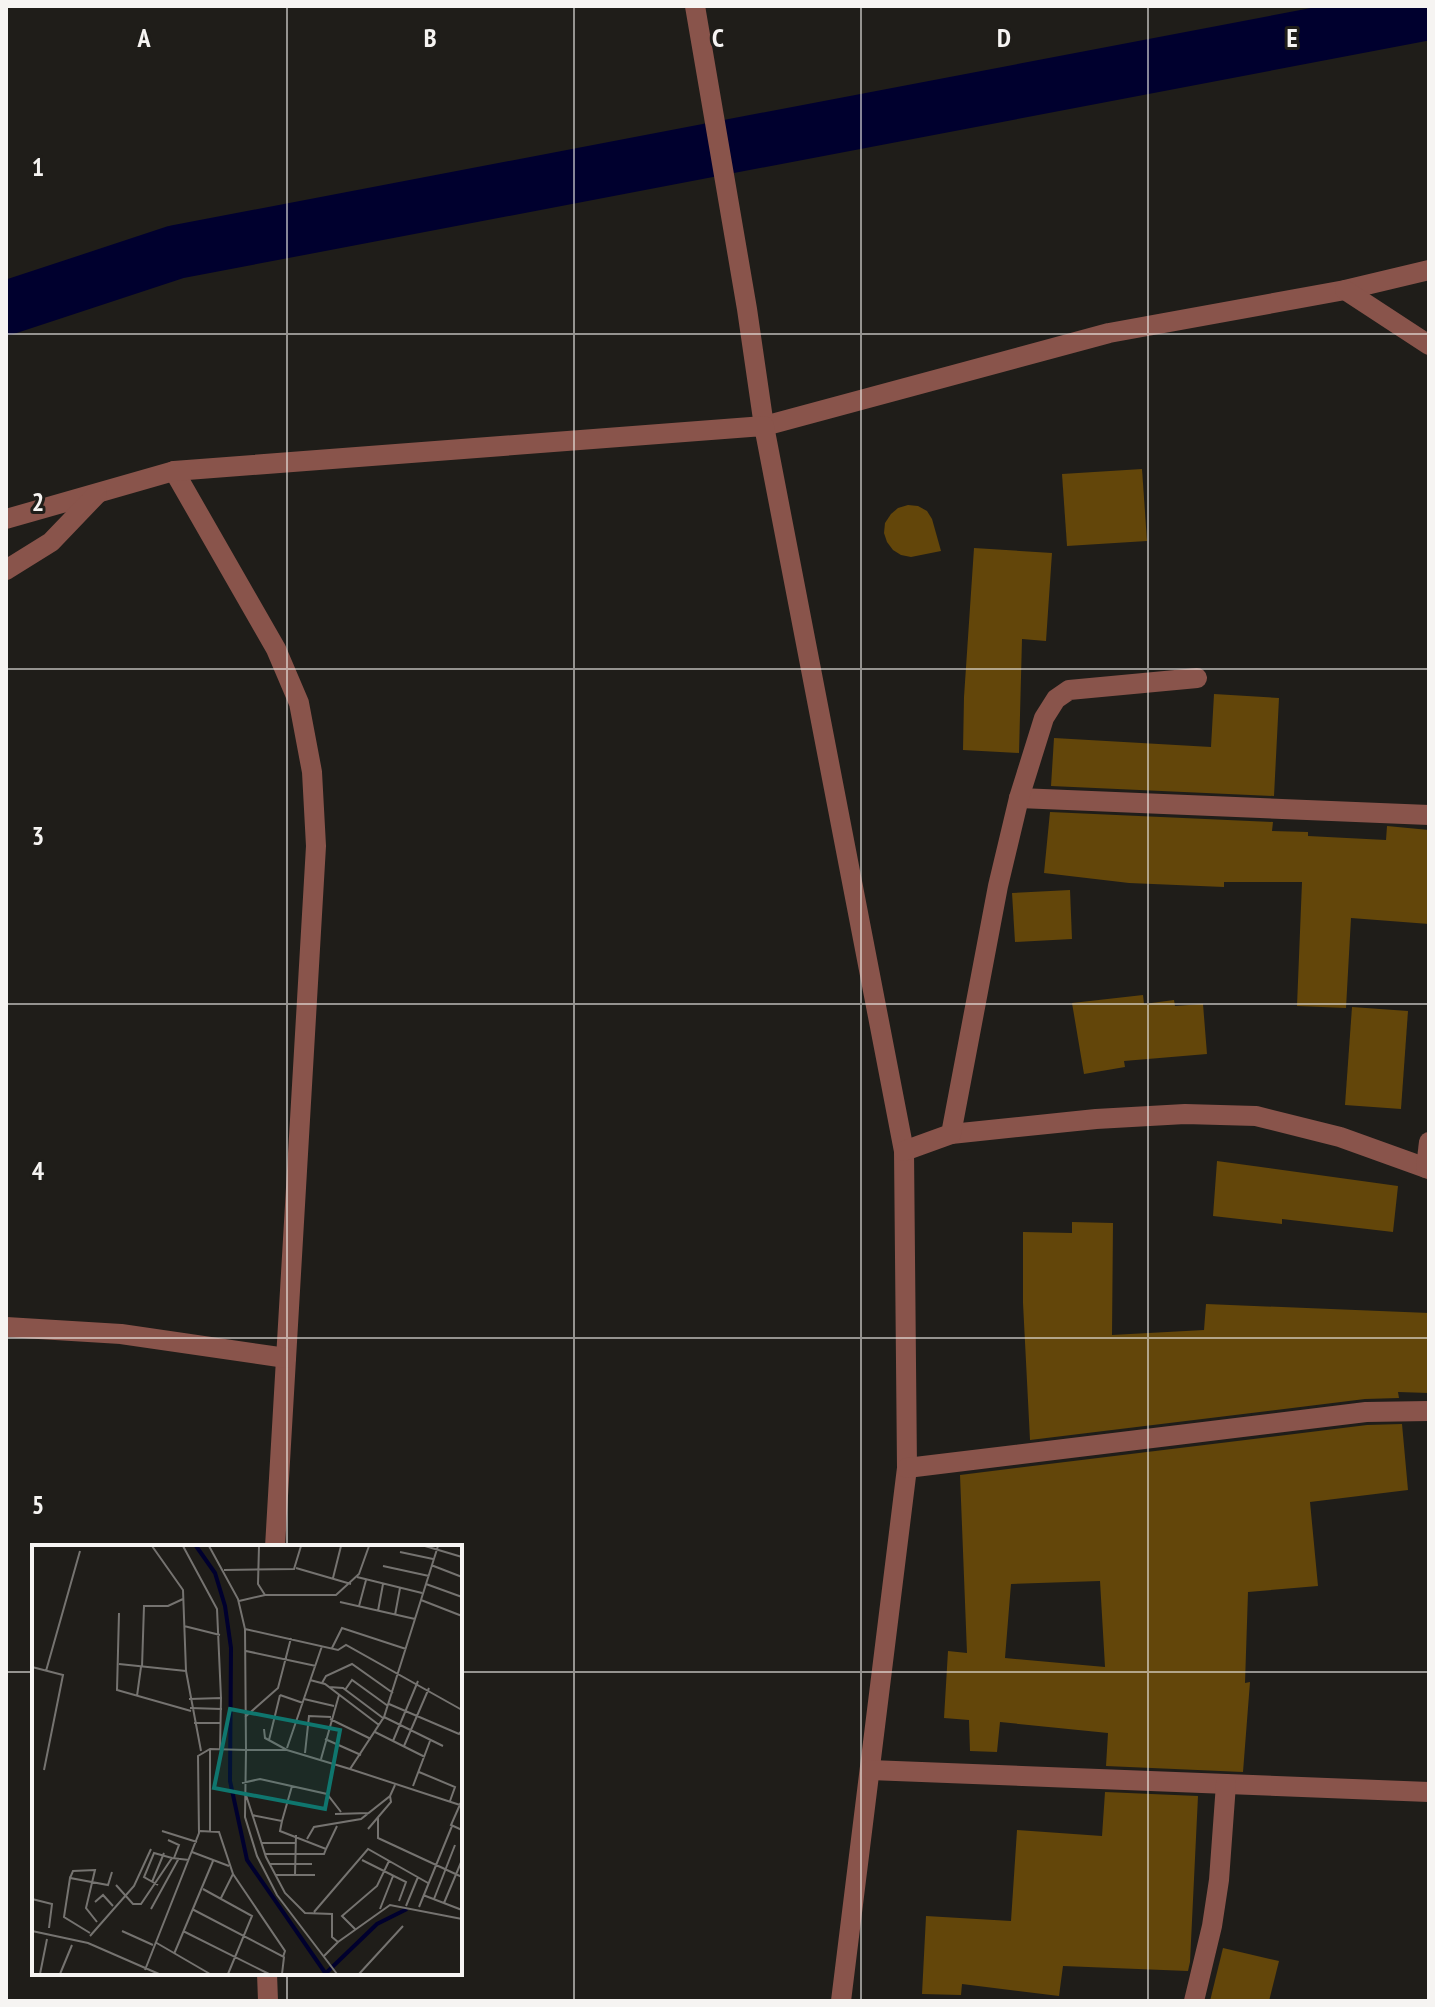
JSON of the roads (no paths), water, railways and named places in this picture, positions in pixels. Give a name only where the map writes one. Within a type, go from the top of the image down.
[{"type":"street","points":[[695,7],[764,426],[904,1151],[907,1468],[841,2001]]},
{"type":"street","points":[[6,519],[174,471],[764,426],[1109,333],[1345,290],[1429,270]]},
{"type":"street","points":[[1345,290],[1429,345]]},
{"type":"street","points":[[174,471],[276,649],[299,703],[312,772],[316,846],[275,1545]]},
{"type":"street","points":[[6,570],[51,542],[99,492]]},
{"type":"street","points":[[951,1134],[998,886],[1019,798],[1044,718],[1056,699],[1069,690],[1197,678]]},
{"type":"street","points":[[1019,798],[1429,815]]},
{"type":"street","points":[[904,1151],[951,1134],[1096,1119],[1185,1114],[1256,1116],[1340,1137],[1428,1169],[1429,1142]]},
{"type":"street","points":[[6,1327],[121,1334],[286,1358]]},
{"type":"street","points":[[907,1468],[1366,1412],[1429,1411]]},
{"type":"street","points":[[870,1770],[1429,1792]]},
{"type":"street","points":[[1194,2001],[1212,1926],[1219,1880],[1226,1784]]},
{"type":"street","points":[[267,1975],[268,2001]]},
{"type":"waterway","points":[[6,308],[176,252],[1429,13]]}]
